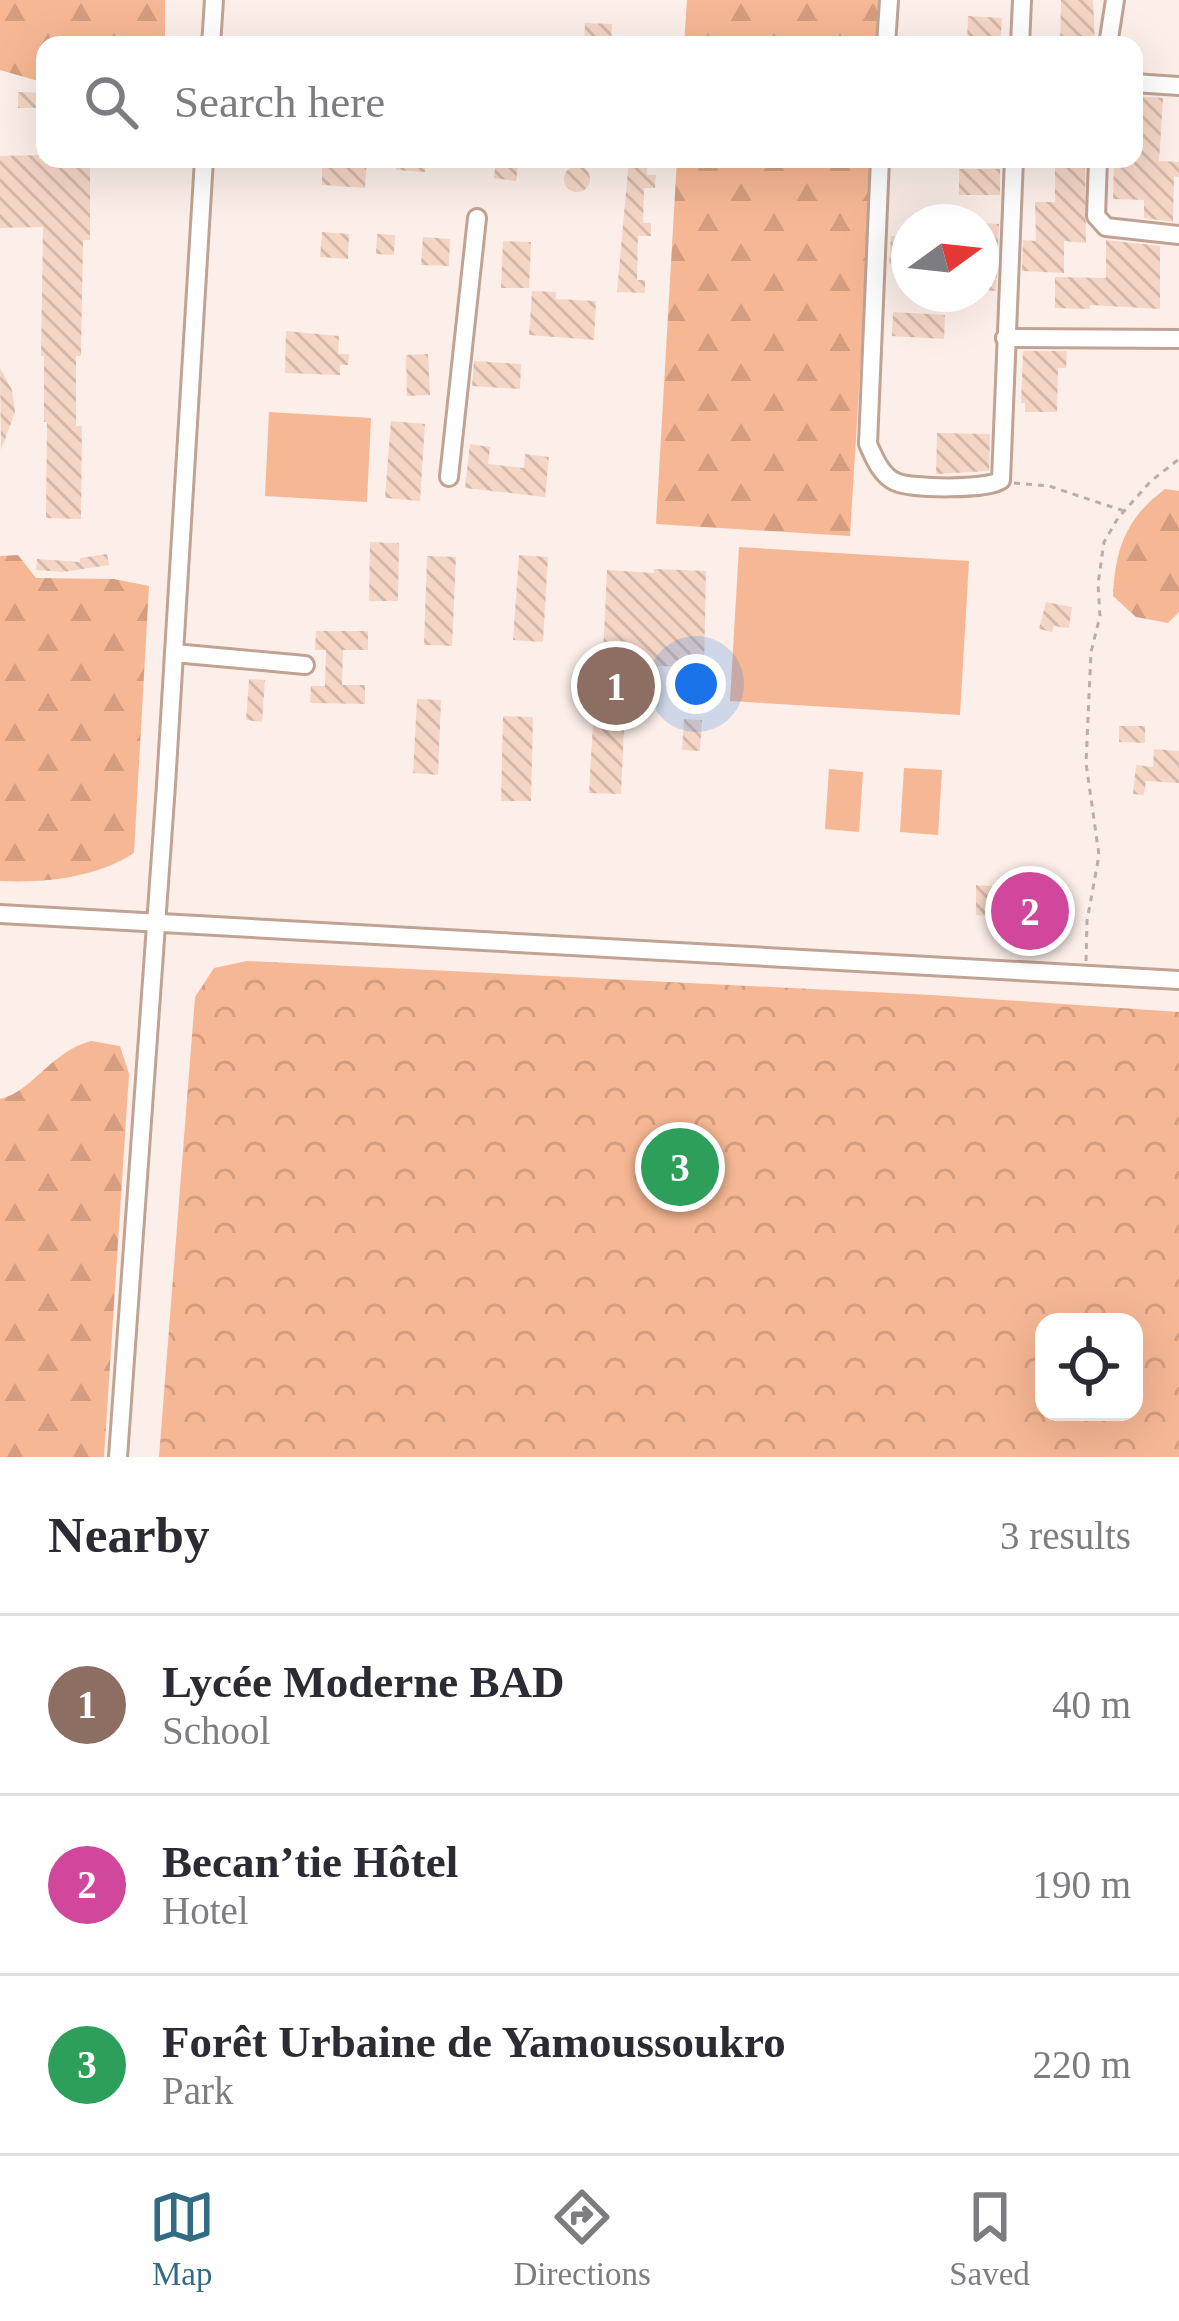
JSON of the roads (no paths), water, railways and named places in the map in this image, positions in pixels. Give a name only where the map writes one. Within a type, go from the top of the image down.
[{"type":"street","points":[[212,36],[214,0]]},
{"type":"street","points":[[887,36],[889,0]]},
{"type":"street","points":[[1020,36],[1022,0]]},
{"type":"street","points":[[1109,36],[1115,0]]},
{"type":"street","points":[[1143,84],[1179,86]]},
{"type":"street","points":[[118,1457],[203,168]]},
{"type":"street","points":[[880,168],[868,444],[877,465],[896,482],[983,488],[1000,480],[1014,168]]},
{"type":"street","points":[[1098,168],[1096,216],[1106,227],[1179,235]]},
{"type":"street","points":[[449,477],[477,218]]},
{"type":"street","points":[[1005,338],[1179,339]]},
{"type":"street","points":[[174,652],[305,665]]},
{"type":"street","points":[[0,914],[1179,980]]},
{"type":"place","name":"Lycée Moderne BAD","points":[[616,686]]},
{"type":"place","name":"Becan’tie Hôtel","points":[[1030,911]]},
{"type":"place","name":"Forêt Urbaine de Yamoussoukro","points":[[680,1167]]}]
